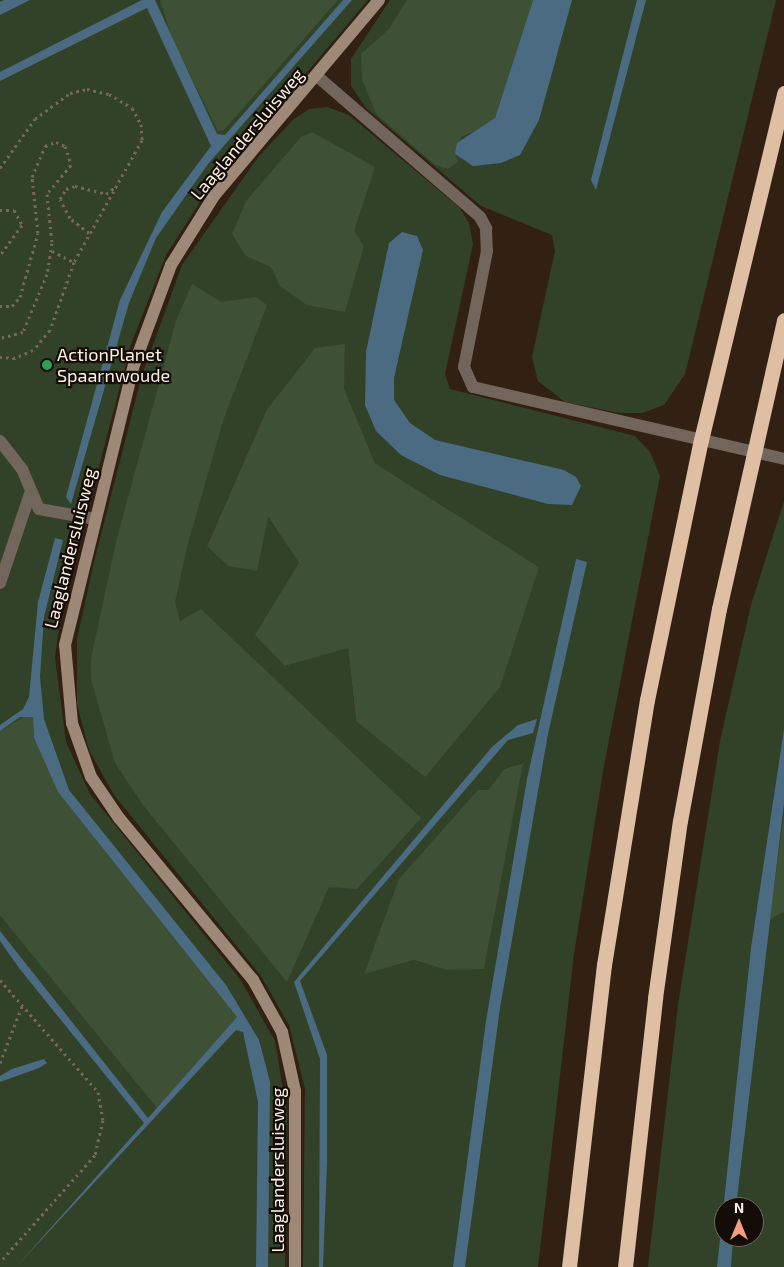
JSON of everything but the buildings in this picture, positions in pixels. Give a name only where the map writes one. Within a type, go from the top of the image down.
[{"type":"highway","points":[[568,1267],[604,964],[628,810],[701,440],[784,93]]},
{"type":"highway","points":[[625,1267],[654,998],[680,821],[718,609],[784,320]]},
{"type":"street","name":"Laaglandersluisweg","points":[[295,1267],[295,1091],[282,1032],[248,973],[100,792],[80,753],[72,723],[65,645],[134,365],[171,264],[214,196],[318,77],[378,0]]},
{"type":"lane","points":[[318,77],[480,217],[486,228],[487,251],[464,367],[473,387],[784,458]]},
{"type":"lane","points":[[0,441],[22,468],[30,494],[39,509],[95,519]]},
{"type":"lane","points":[[0,583],[30,494]]},
{"type":"path","points":[[0,168],[50,104],[87,89],[109,94],[132,108],[141,124],[142,140],[74,262],[50,330],[33,350],[15,358],[0,356]]},
{"type":"path","points":[[0,306],[12,306],[20,297],[38,233],[32,177],[45,146],[56,142],[65,146],[71,165],[47,194],[52,251],[23,332],[0,338]]},
{"type":"path","points":[[89,234],[70,218],[60,199],[66,189],[76,186],[106,194],[117,186]]},
{"type":"path","points":[[0,210],[14,210],[22,225],[0,255]]},
{"type":"path","points":[[52,251],[74,262]]},
{"type":"path","points":[[0,980],[98,1092],[103,1120],[95,1155],[0,1262]]},
{"type":"path","points":[[1,1062],[22,1006]]},
{"type":"green space","points":[[0,0],[368,0],[209,188],[166,255],[131,344],[61,612],[55,657],[66,742],[90,794],[240,979],[275,1041],[287,1113],[285,1267],[0,1267]]},
{"type":"green space","points":[[160,0],[338,0],[224,130],[218,131],[172,38]]},
{"type":"green space","points":[[390,0],[776,0],[685,374],[664,405],[642,413],[620,413],[565,402],[538,381],[532,357],[555,251],[552,235],[481,206],[366,108],[351,86],[351,59]]},
{"type":"green space","points":[[407,0],[533,0],[495,118],[484,129],[462,136],[455,153],[458,162],[448,169],[434,164],[376,114],[362,79],[361,54],[389,29]]},
{"type":"green space","points":[[327,107],[349,115],[460,208],[469,223],[473,244],[445,374],[450,389],[635,436],[650,452],[660,476],[603,771],[574,954],[538,1267],[303,1267],[305,1089],[289,1025],[261,976],[114,795],[89,750],[77,704],[77,639],[94,562],[142,375],[182,265],[259,156],[294,119],[309,109]],"holes":[[[345,345],[343,389],[375,463],[539,567],[356,721],[348,647],[285,666],[299,563],[267,516],[207,546],[266,411]],[[522,763],[484,968],[446,970],[414,960],[365,973],[488,790],[504,769]]]},
{"type":"green space","points":[[312,132],[375,167],[354,231],[364,246],[345,312],[307,305],[280,286],[271,267],[246,256],[232,234],[246,201],[301,137]]},
{"type":"green space","points":[[192,284],[221,302],[256,297],[267,305],[223,421],[187,547],[175,602],[180,621],[201,609],[421,818],[357,889],[329,887],[287,982],[143,805],[115,763],[91,679],[91,659],[116,542],[176,321]]},
{"type":"green space","points":[[345,344],[344,389],[375,463],[539,567],[500,687],[425,777],[356,721],[348,648],[285,666],[255,635],[299,563],[268,517],[257,571],[228,566],[207,546],[266,411],[315,348]]},
{"type":"green space","points":[[784,501],[784,1267],[648,1267],[678,1005],[720,741],[751,605]]},
{"type":"green space","points":[[28,715],[33,717],[34,738],[58,792],[237,1017],[157,1108],[0,915],[0,731]]},
{"type":"green space","points":[[523,763],[484,969],[446,970],[414,960],[364,974],[399,879],[478,790],[488,790],[504,769]]},
{"type":"green space","points":[[784,817],[784,912],[770,919],[782,828]]},
{"type":"water","points":[[4,0],[30,0],[0,15],[0,2]]},
{"type":"water","points":[[142,0],[155,0],[217,134],[225,135],[343,0],[352,0],[208,164],[156,238],[129,303],[71,504],[66,497],[120,300],[162,212],[211,146],[147,8],[0,81],[0,72]]},
{"type":"water","points":[[533,0],[572,0],[539,120],[520,155],[501,163],[473,166],[455,154],[457,143],[495,118]]},
{"type":"water","points":[[637,0],[646,0],[596,190],[591,180]]},
{"type":"water","points":[[402,232],[417,236],[423,250],[394,378],[394,400],[410,423],[435,440],[564,470],[576,477],[581,486],[572,505],[548,504],[440,475],[401,455],[376,431],[365,405],[366,352],[389,243]]},
{"type":"water","points":[[55,538],[63,540],[44,617],[40,677],[44,719],[69,790],[226,985],[259,1040],[270,1082],[268,1267],[256,1267],[258,1102],[243,1032],[236,1030],[16,1267],[144,1123],[19,968],[0,941],[0,931],[148,1118],[237,1017],[58,792],[34,738],[33,717],[20,717],[0,731],[0,725],[23,709],[29,697],[38,602]]},
{"type":"water","points":[[576,559],[587,562],[548,734],[500,1008],[465,1267],[453,1267],[486,1021],[527,779]]},
{"type":"water","points":[[537,719],[533,733],[508,740],[300,981],[327,1055],[327,1163],[323,1267],[319,1267],[320,1059],[294,982],[492,747],[518,725]]},
{"type":"water","points":[[784,729],[784,803],[737,1197],[724,1197],[751,948]]},
{"type":"water","points":[[44,1059],[47,1063],[39,1068],[0,1082],[0,1076],[12,1069]]},
{"type":"water","points":[[719,1247],[732,1247],[731,1267],[717,1267]]},
{"type":"place","name":"ActionPlanet Spaarnwoude","points":[[47,365]]}]
